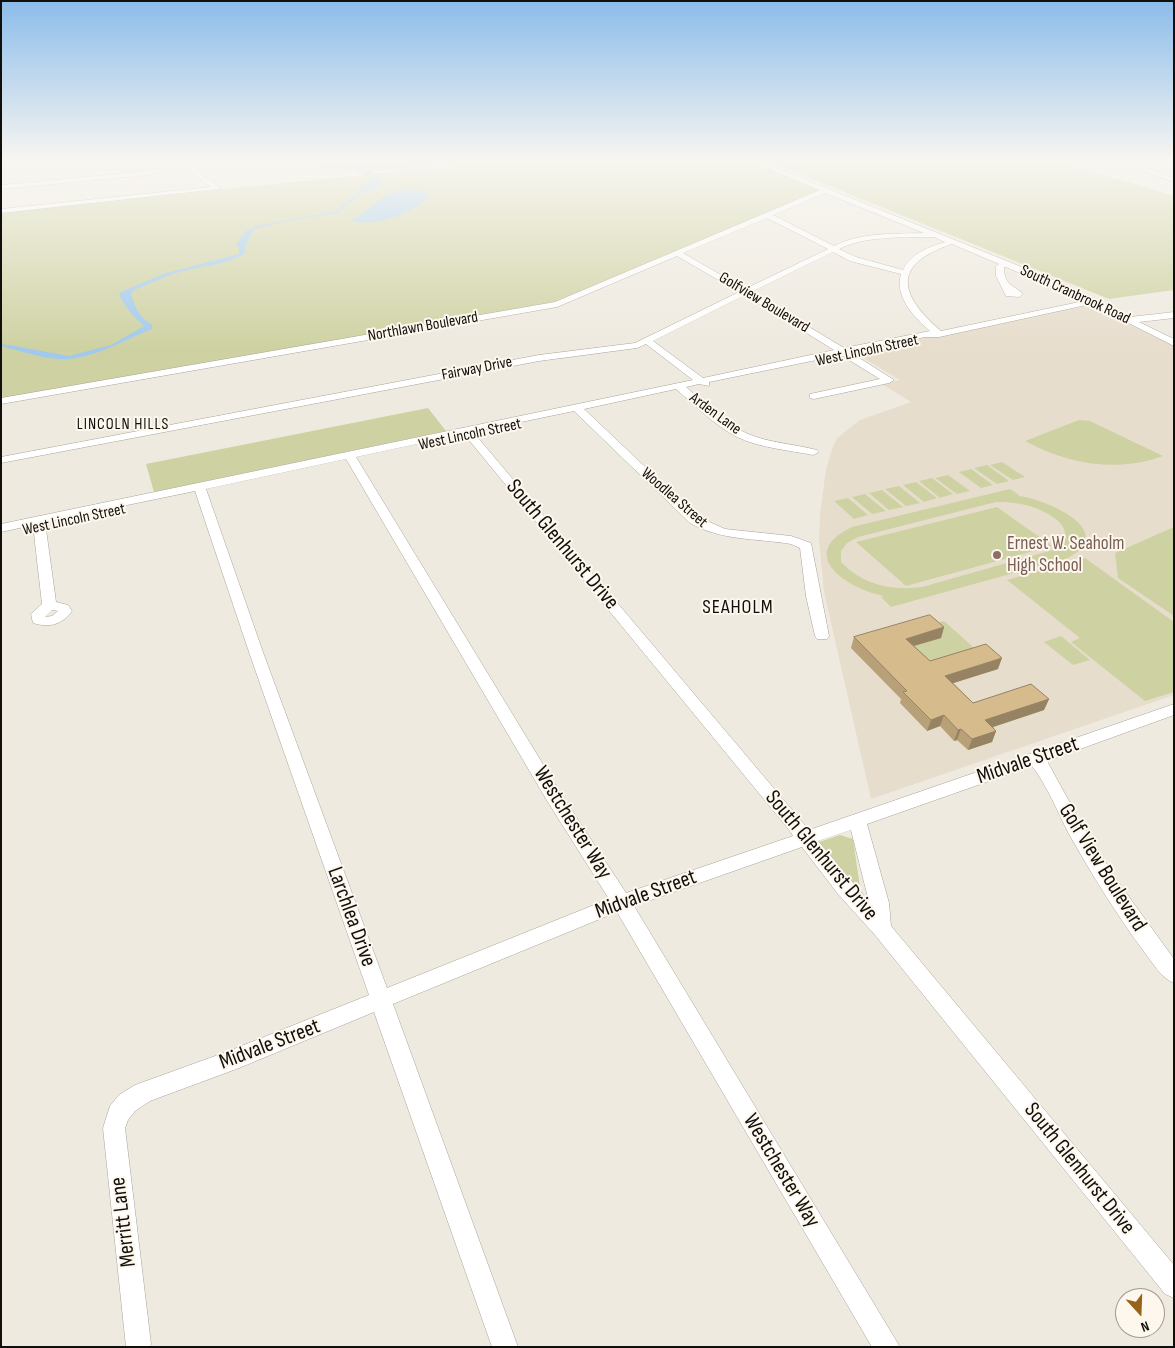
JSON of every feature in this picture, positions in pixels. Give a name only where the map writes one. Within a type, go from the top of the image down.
[{"type":"street","name":"Northlawn Boulevard","points":[[1,401],[550,305],[562,302],[748,223]]},
{"type":"street","points":[[786,223],[859,261],[905,273]]},
{"type":"street","name":"South Cranbrook Road","points":[[906,223],[1094,301],[1174,343]]},
{"type":"street","name":"Fairway Drive","points":[[1,460],[538,358],[632,346],[647,341],[832,248],[852,240],[873,236],[935,235]]},
{"type":"street","points":[[939,334],[918,314],[906,298],[903,287],[905,273],[919,256],[936,246],[952,242]]},
{"type":"street","name":"Golfview Boulevard","points":[[677,254],[690,259],[889,380],[814,396]]},
{"type":"street","points":[[1007,264],[1000,268],[1000,276],[1007,287]]},
{"type":"street","name":"West Lincoln Street","points":[[1,535],[40,524],[846,353],[932,338],[939,334],[1094,301]]},
{"type":"street","points":[[1130,320],[1174,315]]},
{"type":"street","name":"Arden Lane","points":[[647,341],[704,383]]},
{"type":"street","name":"Arden Lane","points":[[680,388],[742,434],[758,441],[813,452]]},
{"type":"street","name":"Woodlea Street","points":[[579,410],[702,526],[723,534],[793,540],[802,543],[808,549],[813,596],[822,636]]},
{"type":"street","name":"South Glenhurst Drive","points":[[468,433],[846,889],[882,929],[1174,1285]]},
{"type":"street","name":"Westchester Way","points":[[351,458],[552,794],[622,902],[888,1347]]},
{"type":"street","name":"Larchlea Drive","points":[[200,490],[254,647],[505,1347]]},
{"type":"street","points":[[40,524],[49,605]]},
{"type":"street","name":"West Lincoln Street","points":[[1,528],[40,524]]},
{"type":"street","name":"Midvale Street","points":[[127,1103],[143,1093],[231,1061],[622,902],[1105,736],[1174,709]]},
{"type":"street","name":"Golf View Boulevard","points":[[1036,759],[1045,770],[1073,825],[1103,876],[1134,922],[1174,974]]},
{"type":"street","points":[[857,821],[879,903],[882,929]]},
{"type":"street","name":"Merritt Lane","points":[[127,1103],[118,1114],[114,1128],[138,1344]]},
{"type":"shaded area","name":"Ernest W. Seaholm High School","points":[[1094,301],[1174,342],[1174,695],[871,799],[824,592],[819,541],[820,514],[826,469],[837,438],[860,420],[911,402],[882,384],[900,380],[852,351]]},
{"type":"green space","points":[[1,223],[750,223],[561,304],[1,400]]},
{"type":"green space","points":[[921,223],[1174,223],[1174,290],[1109,299]]},
{"type":"green space","points":[[428,408],[446,431],[154,492],[146,464]]},
{"type":"green space","points":[[1079,420],[1090,421],[1163,456],[1146,461],[1110,465],[1075,460],[1041,449],[1025,441]]},
{"type":"green space","points":[[1002,462],[1025,477],[1013,480],[990,465]]},
{"type":"green space","points":[[987,465],[1009,481],[997,484],[974,468]]},
{"type":"green space","points":[[971,469],[993,485],[981,488],[959,472]]},
{"type":"green space","points":[[948,475],[970,491],[957,494],[935,478]]},
{"type":"green space","points":[[932,478],[953,494],[940,498],[919,481]]},
{"type":"green space","points":[[916,482],[937,498],[924,502],[903,485]]},
{"type":"green space","points":[[899,486],[920,503],[906,506],[885,489]]},
{"type":"green space","points":[[1010,489],[1018,496],[1037,500],[1072,517],[1081,525],[1085,534],[1085,543],[1080,550],[1068,558],[891,607],[881,597],[884,596],[855,586],[843,578],[833,569],[827,559],[828,548],[835,537],[852,527]],"holes":[[[996,502],[1016,503],[1043,511],[1062,525],[1065,537],[1053,550],[922,587],[900,588],[879,585],[859,576],[841,562],[841,551],[847,543],[858,537]]]},
{"type":"green space","points":[[882,490],[903,507],[889,510],[869,493]]},
{"type":"green space","points":[[865,494],[886,511],[872,514],[852,497]]},
{"type":"green space","points":[[848,498],[868,515],[854,519],[834,501]]},
{"type":"green space","points":[[997,507],[1052,546],[906,586],[856,542]]},
{"type":"green space","points":[[1174,527],[1174,616],[1118,578],[1115,553]]},
{"type":"green space","points":[[1085,558],[1174,622],[1174,692],[1145,701],[1071,642],[1080,638],[1007,580]]},
{"type":"green space","points":[[944,621],[982,655],[927,672],[903,649],[927,625]]},
{"type":"green space","points":[[1061,636],[1090,660],[1073,665],[1044,642]]},
{"type":"green space","points":[[840,835],[853,839],[860,887],[855,885],[819,842]]},
{"type":"water","points":[[279,223],[254,229],[246,244],[244,254],[224,262],[174,274],[134,290],[131,294],[136,307],[141,316],[152,324],[152,329],[91,355],[69,359],[43,357],[1,346],[1,344],[9,345],[69,356],[111,345],[144,326],[124,304],[119,295],[121,292],[163,274],[239,254],[239,248],[236,244],[247,230],[256,226]]},
{"type":"building","points":[[930,615],[944,627],[906,639],[930,661],[986,644],[1002,658],[945,676],[973,703],[1031,684],[1049,699],[985,720],[996,731],[972,739],[961,729],[958,730],[944,715],[931,720],[903,692],[907,691],[854,637]]},
{"type":"place","name":"Ernest W. Seaholm High School","points":[[997,555]]},
{"type":"district","name":"LINCOLN HILLS","points":[[123,425]]},
{"type":"district","name":"SEAHOLM","points":[[738,608]]}]
